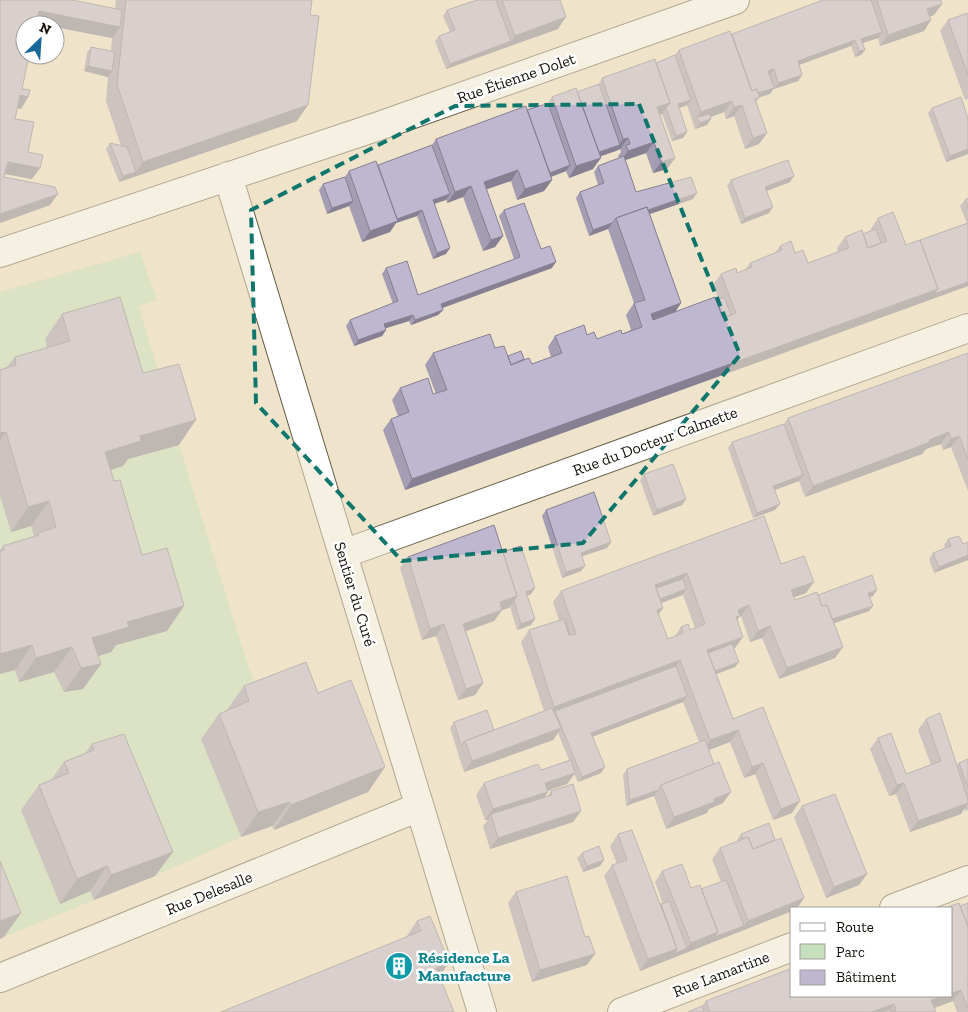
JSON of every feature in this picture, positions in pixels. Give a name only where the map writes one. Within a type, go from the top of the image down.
[{"type":"street","name":"Rue Étienne Dolet","points":[[0,254],[296,154],[725,2]]},
{"type":"street","name":"Sentier du Curé","points":[[228,176],[482,1012]]},
{"type":"street","name":"Rue du Docteur Calmette","points":[[343,554],[968,328]]},
{"type":"street","name":"Rue Delesalle","points":[[0,978],[419,807]]},
{"type":"street","points":[[897,907],[968,880]]},
{"type":"street","name":"Rue Lamartine","points":[[622,1012],[790,948]]},
{"type":"highlighted area","points":[[639,104],[740,355],[583,543],[402,561],[256,403],[251,210],[455,106]]},
{"type":"green space","points":[[140,252],[157,300],[139,306],[163,388],[45,339],[52,366],[0,381],[0,292]]},
{"type":"green space","points":[[179,445],[253,681],[283,672],[202,739],[241,837],[155,876],[107,759],[90,891],[94,900],[4,937],[0,928],[0,674],[15,670],[19,682],[54,672],[64,692],[88,477],[123,466],[122,461]]},
{"type":"green space","points":[[0,496],[11,532],[31,526],[38,551],[0,567]]},
{"type":"building","points":[[0,0],[72,0],[122,10],[120,27],[39,11],[38,15],[15,15],[15,65],[27,65],[22,89],[30,90],[28,97],[20,95],[15,119],[34,122],[28,152],[43,155],[40,168],[8,162],[4,177],[55,187],[58,194],[0,214]]},
{"type":"building","points":[[126,0],[312,0],[310,15],[319,16],[308,105],[143,162],[117,85]]},
{"type":"building","points":[[477,0],[496,0],[511,41],[450,64],[439,36],[455,30],[447,10]]},
{"type":"building","points":[[502,0],[560,0],[566,17],[515,36]]},
{"type":"building","points":[[823,0],[871,0],[882,32],[861,39],[865,50],[859,51],[855,40],[798,61],[802,75],[778,83],[774,69],[768,71],[774,88],[758,93],[757,89],[752,91],[732,34]]},
{"type":"building","points":[[877,0],[941,0],[942,4],[927,9],[931,20],[888,35]]},
{"type":"building","points":[[968,13],[968,75],[948,20]]},
{"type":"building","points":[[730,31],[752,91],[757,89],[760,97],[755,99],[767,133],[753,138],[742,105],[734,107],[732,101],[701,112],[679,50]]},
{"type":"building","points":[[91,47],[115,52],[112,71],[88,66]]},
{"type":"building","points":[[675,55],[691,100],[678,104],[687,132],[676,136],[666,108],[670,103],[656,63]]},
{"type":"building","points":[[655,59],[670,103],[657,107],[675,158],[661,162],[654,142],[628,151],[626,145],[630,144],[628,138],[623,139],[602,78]]},
{"type":"building","points":[[599,84],[620,145],[599,152],[577,92]]},
{"type":"building","points":[[576,88],[601,158],[576,166],[552,97]]},
{"type":"building","points":[[961,97],[968,119],[968,149],[950,156],[932,108]]},
{"type":"building","points":[[548,103],[570,165],[550,173],[527,110]]},
{"type":"building","points":[[526,106],[552,180],[525,189],[518,170],[484,182],[503,236],[491,240],[471,186],[455,192],[436,139]]},
{"type":"building","points":[[710,114],[711,119],[700,123],[697,117]]},
{"type":"building","points":[[110,143],[127,147],[136,172],[123,176]]},
{"type":"building","points":[[432,145],[450,194],[433,200],[450,248],[437,253],[422,210],[397,219],[378,165]]},
{"type":"building","points":[[624,156],[636,192],[691,177],[697,193],[648,210],[647,207],[616,218],[612,223],[593,230],[580,192],[604,183],[598,166]]},
{"type":"building","points":[[788,160],[794,176],[765,187],[773,207],[745,218],[731,180]]},
{"type":"building","points":[[376,161],[398,221],[370,231],[349,171]]},
{"type":"building","points":[[345,177],[353,201],[332,208],[323,184]]},
{"type":"building","points":[[524,203],[541,249],[550,246],[556,262],[441,304],[443,310],[415,320],[413,315],[384,324],[386,330],[358,340],[350,320],[398,301],[386,268],[407,261],[418,295],[520,257],[504,210]]},
{"type":"building","points":[[647,207],[681,303],[651,314],[653,320],[715,297],[723,318],[736,313],[721,274],[736,268],[737,273],[752,267],[750,263],[782,250],[780,246],[791,241],[795,253],[803,250],[808,263],[849,248],[845,237],[862,230],[868,248],[887,241],[878,218],[893,212],[906,245],[920,240],[938,289],[412,479],[391,419],[409,412],[400,388],[428,378],[433,394],[447,390],[433,353],[490,334],[495,348],[504,346],[511,365],[529,358],[532,364],[562,353],[555,336],[584,325],[587,335],[594,332],[597,339],[621,330],[622,334],[642,327],[634,303],[645,300],[616,218]]},
{"type":"building","points":[[968,223],[968,282],[934,294],[938,289],[920,240]]},
{"type":"building","points":[[876,229],[881,243],[868,248],[863,234]]},
{"type":"building","points":[[120,297],[143,373],[179,364],[196,420],[140,436],[141,441],[105,452],[114,481],[120,480],[142,555],[167,548],[184,606],[127,622],[129,627],[92,638],[101,664],[81,668],[72,647],[36,658],[32,645],[0,654],[0,551],[4,550],[3,546],[39,535],[38,533],[56,527],[49,501],[28,507],[6,432],[0,433],[0,370],[16,365],[15,357],[70,341],[62,314]]},
{"type":"building","points":[[724,297],[731,315],[723,318],[716,300]]},
{"type":"building","points":[[521,351],[524,359],[511,365],[508,356]]},
{"type":"building","points":[[968,353],[968,459],[959,436],[951,439],[949,432],[929,440],[930,442],[813,486],[788,418]]},
{"type":"building","points":[[784,424],[803,475],[773,486],[780,504],[757,513],[732,442]]},
{"type":"building","points":[[673,464],[686,499],[657,510],[644,474]]},
{"type":"building","points":[[594,492],[611,542],[581,553],[585,566],[566,572],[546,510]]},
{"type":"building","points":[[764,516],[781,564],[804,556],[814,582],[791,590],[795,600],[817,592],[822,606],[827,605],[843,647],[787,668],[770,626],[758,631],[749,605],[738,610],[740,616],[736,617],[743,637],[707,650],[733,719],[763,707],[800,801],[781,809],[763,763],[752,767],[738,730],[710,740],[680,660],[554,707],[529,630],[564,619],[569,635],[576,634],[561,591]],"holes":[[[687,573],[705,624],[690,630],[688,624],[681,627],[683,633],[668,639],[657,610],[663,608],[655,585]]]},
{"type":"building","points":[[494,525],[517,596],[500,602],[502,610],[463,624],[483,683],[466,689],[444,624],[430,629],[408,557]]},
{"type":"building","points":[[959,536],[963,544],[968,542],[968,555],[939,567],[933,553],[951,546],[948,539]]},
{"type":"building","points":[[521,546],[535,588],[526,592],[535,619],[521,624],[514,601],[517,596],[503,552]]},
{"type":"building","points":[[872,575],[877,590],[868,593],[873,606],[832,619],[827,605],[822,606],[818,595]]},
{"type":"building","points":[[683,579],[686,589],[660,599],[656,588]]},
{"type":"building","points":[[732,644],[739,662],[715,671],[708,653]]},
{"type":"building","points":[[306,662],[318,693],[351,680],[385,767],[291,805],[290,802],[258,812],[219,714],[249,701],[244,686]]},
{"type":"building","points":[[676,666],[687,696],[591,733],[605,767],[582,777],[555,711]]},
{"type":"building","points":[[552,708],[561,728],[472,761],[465,741]]},
{"type":"building","points":[[487,710],[494,730],[465,741],[461,746],[454,722]]},
{"type":"building","points":[[940,713],[968,803],[918,821],[904,783],[897,785],[878,738],[891,733],[906,774],[941,761],[926,719]]},
{"type":"building","points":[[124,734],[173,852],[111,875],[107,866],[77,879],[39,785],[69,773],[64,762],[94,750],[92,744]]},
{"type":"building","points":[[705,740],[714,764],[661,785],[658,790],[630,800],[627,769]]},
{"type":"building","points":[[968,759],[968,787],[959,763]]},
{"type":"building","points":[[571,760],[575,773],[545,783],[548,792],[493,809],[484,783],[538,764],[541,770]]},
{"type":"building","points":[[719,762],[731,792],[714,799],[714,802],[674,817],[661,785]]},
{"type":"building","points":[[573,784],[581,811],[498,838],[491,814],[552,795],[551,791]]},
{"type":"building","points":[[835,794],[867,874],[834,887],[802,806]]},
{"type":"building","points":[[769,823],[775,840],[753,849],[748,837],[743,839],[741,834]]},
{"type":"building","points":[[632,830],[677,949],[648,959],[612,865],[627,860],[618,834]]},
{"type":"building","points":[[748,837],[753,849],[781,838],[804,898],[748,921],[720,848]]},
{"type":"building","points":[[599,846],[604,860],[587,866],[582,853]]},
{"type":"building","points":[[0,861],[21,913],[0,921]]},
{"type":"building","points":[[682,864],[691,888],[700,885],[718,932],[691,943],[662,871]]},
{"type":"building","points":[[567,876],[585,937],[589,936],[595,954],[540,970],[516,892]]},
{"type":"building","points":[[726,880],[744,926],[714,937],[718,932],[701,889]]},
{"type":"building","points":[[669,901],[687,948],[674,954],[677,949],[661,904]]},
{"type":"building","points":[[959,903],[968,927],[968,1009],[961,990],[953,993],[953,907],[948,907]]},
{"type":"building","points":[[968,903],[968,927],[960,906]]},
{"type":"building","name":"Résidence La Manufacture","points":[[430,916],[449,962],[436,968],[454,1012],[221,1012],[421,931],[417,921]]},
{"type":"building","points":[[790,969],[790,997],[941,997],[931,1000],[936,1012],[891,1012],[896,1010],[894,1004],[871,1012],[710,1012],[706,1001]]},
{"type":"building","points":[[702,1006],[704,1012],[688,1012]]},
{"type":"place","name":"Résidence La Manufacture","points":[[399,966]]}]
